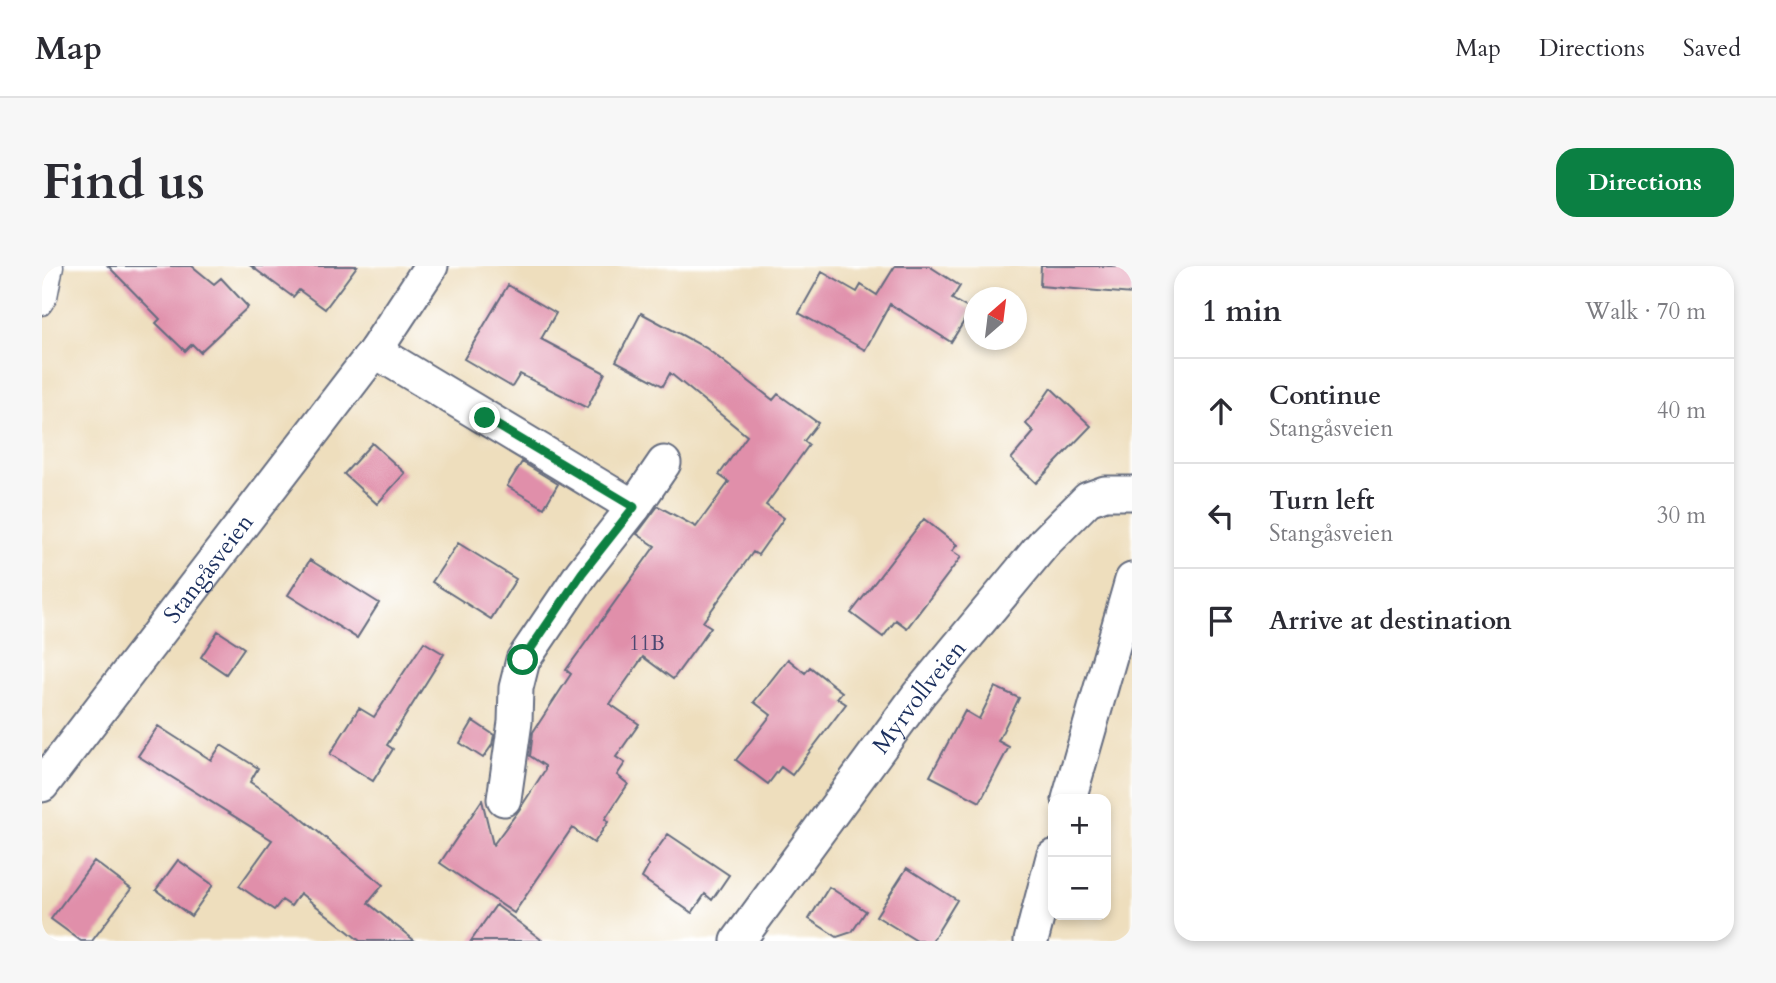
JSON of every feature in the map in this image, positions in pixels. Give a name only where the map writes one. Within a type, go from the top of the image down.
[{"type":"street","name":"Stangåsveien","points":[[42,785],[375,351],[431,266]]},
{"type":"street","points":[[375,351],[634,507]]},
{"type":"street","points":[[505,799],[515,722],[516,688],[523,660],[582,573],[634,507],[664,463]]},
{"type":"street","name":"Myrvollveien","points":[[738,941],[919,694],[1045,541],[1088,499],[1105,493],[1132,493]]},
{"type":"street","points":[[1070,794],[1132,580]]},
{"type":"street","points":[[1031,941],[1048,876]]},
{"type":"lane","points":[[42,306],[48,297],[54,266]]},
{"type":"building","points":[[108,266],[192,266],[214,284],[221,278],[248,307],[200,352],[192,344],[185,351],[156,323],[160,319]]},
{"type":"building","points":[[251,266],[357,266],[325,309],[299,290],[293,297]]},
{"type":"building","points":[[895,266],[929,266],[960,286],[952,299],[964,306],[964,321],[951,342],[890,304],[865,350],[799,313],[822,272],[857,292],[861,285],[877,295]]},
{"type":"building","points":[[1041,266],[1132,266],[1132,294],[1040,286]]},
{"type":"building","points":[[508,285],[556,313],[541,339],[605,373],[587,408],[520,374],[512,387],[464,359]]},
{"type":"building","points":[[641,313],[706,348],[773,400],[778,394],[818,423],[804,441],[809,445],[766,505],[784,518],[758,555],[753,552],[703,622],[711,627],[673,679],[643,657],[610,704],[639,724],[616,757],[625,763],[617,775],[628,784],[605,819],[608,822],[594,843],[572,828],[514,913],[440,863],[482,800],[493,845],[519,810],[545,770],[545,766],[530,756],[533,732],[571,674],[566,670],[655,546],[637,534],[658,506],[696,527],[729,482],[719,475],[747,436],[670,373],[663,386],[616,361]]},
{"type":"building","points":[[1051,388],[1091,426],[1036,483],[1011,459],[1034,432],[1026,424]]},
{"type":"building","points":[[372,443],[405,473],[377,504],[344,474]]},
{"type":"building","points":[[522,462],[558,484],[544,508],[507,486]]},
{"type":"building","points":[[924,519],[957,545],[952,551],[961,557],[907,628],[896,620],[883,637],[851,613]]},
{"type":"building","points":[[458,543],[516,579],[491,619],[432,582]]},
{"type":"building","points":[[310,560],[379,603],[357,638],[288,595]]},
{"type":"building","points":[[218,631],[244,648],[226,674],[201,657]]},
{"type":"building","points":[[424,642],[444,654],[387,745],[393,749],[373,781],[330,754],[359,708],[374,717]]},
{"type":"building","points":[[788,659],[805,673],[810,667],[842,692],[837,698],[846,704],[792,775],[781,767],[768,784],[736,760],[771,715],[754,702]]},
{"type":"building","points":[[995,687],[1019,698],[998,741],[1009,747],[980,802],[930,776],[965,711],[979,719]]},
{"type":"building","points":[[473,721],[494,735],[492,745],[483,758],[460,743]]},
{"type":"building","points":[[158,726],[211,760],[221,745],[258,768],[250,782],[284,804],[383,885],[368,903],[415,941],[360,941],[300,893],[291,906],[282,900],[274,910],[239,886],[272,840],[138,756]]},
{"type":"building","points":[[668,834],[729,875],[712,900],[705,894],[692,913],[642,878],[649,865],[647,863]]},
{"type":"building","points":[[178,860],[213,885],[191,916],[156,890]]},
{"type":"building","points":[[94,861],[131,889],[92,941],[81,941],[51,919]]},
{"type":"building","points":[[907,868],[957,900],[932,941],[917,941],[876,916]]},
{"type":"building","points":[[829,887],[866,911],[852,932],[837,937],[809,919]]},
{"type":"building","points":[[496,905],[543,941],[471,941]]},
{"type":"route","points":[[485,418],[634,507],[582,573],[530,645],[523,660]]}]
